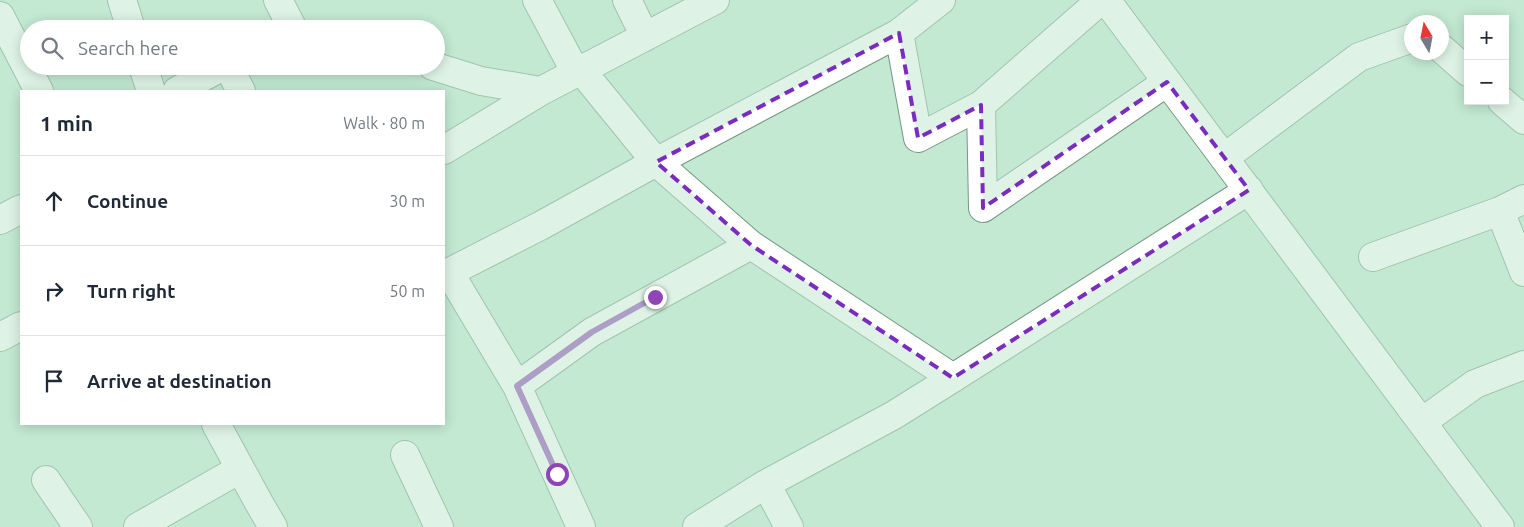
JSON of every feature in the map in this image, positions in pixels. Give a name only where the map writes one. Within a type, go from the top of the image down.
[{"type":"street","points":[[122,0],[128,20]]},
{"type":"street","points":[[278,0],[288,20]]},
{"type":"street","points":[[537,0],[579,71],[656,162],[751,245],[953,378]]},
{"type":"street","points":[[628,0],[645,37]]},
{"type":"street","points":[[445,149],[542,91],[715,0]]},
{"type":"street","points":[[581,527],[517,386],[446,274],[540,226],[899,33],[942,0]]},
{"type":"street","points":[[899,33],[918,138],[981,105],[1101,0]]},
{"type":"street","points":[[1106,0],[1500,527]]},
{"type":"street","points":[[0,16],[20,54]]},
{"type":"street","points":[[1224,158],[1359,58],[1404,41]]},
{"type":"street","points":[[1449,55],[1464,68]]},
{"type":"street","points":[[445,70],[481,81],[542,91]]},
{"type":"street","points":[[31,75],[38,90]]},
{"type":"street","points":[[146,75],[151,90]]},
{"type":"street","points":[[179,90],[206,75]]},
{"type":"street","points":[[233,75],[240,90]]},
{"type":"street","points":[[981,105],[983,208],[1167,82]]},
{"type":"street","points":[[1507,105],[1524,120]]},
{"type":"street","points":[[697,527],[766,484],[894,415],[1249,190]]},
{"type":"street","points":[[1372,257],[1512,205],[1524,272]]},
{"type":"street","points":[[0,220],[20,210]]},
{"type":"street","points":[[517,386],[592,332],[751,245]]},
{"type":"street","points":[[0,337],[20,327]]},
{"type":"street","points":[[1422,422],[1476,384],[1524,365]]},
{"type":"street","points":[[217,425],[273,527]]},
{"type":"street","points":[[405,456],[439,527]]},
{"type":"street","points":[[138,527],[240,469]]},
{"type":"street","points":[[46,480],[78,527]]},
{"type":"street","points":[[766,484],[789,527]]},
{"type":"highlighted area","points":[[899,33],[918,138],[981,105],[983,208],[1167,82],[1249,190],[953,378],[751,245],[656,162]]},
{"type":"route","points":[[557,474],[517,386],[592,332],[655,297]]}]
